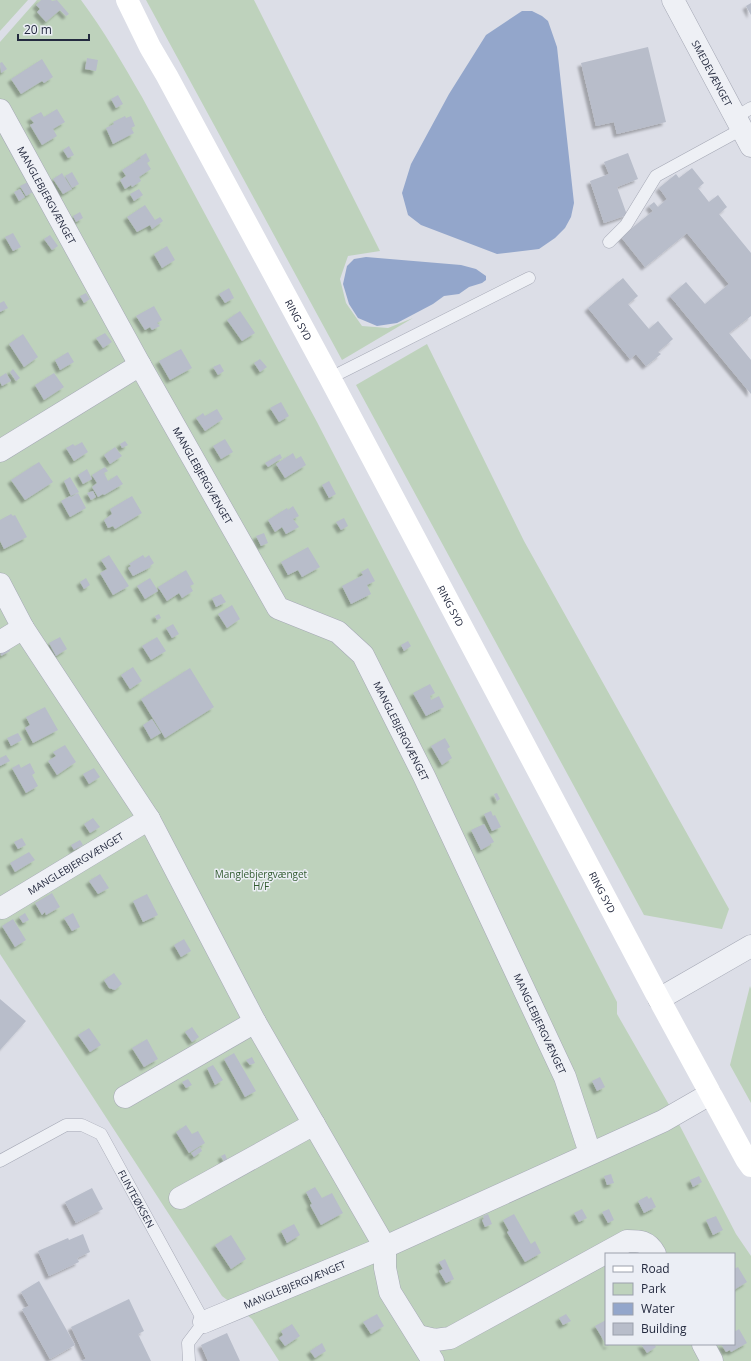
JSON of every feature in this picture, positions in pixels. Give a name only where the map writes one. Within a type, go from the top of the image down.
[{"type":"main road","name":"RING SYD","points":[[113,0],[150,47]]},
{"type":"main road","name":"RING SYD","points":[[127,0],[150,47],[330,378],[659,999],[751,1166]]},
{"type":"street","name":"SMEDEVÆNGET","points":[[673,0],[745,125]]},
{"type":"street","name":"MANGLEBJERGVÆNGET","points":[[0,110],[140,365],[278,608],[338,632],[363,655],[424,776],[565,1078],[590,1154]]},
{"type":"street","points":[[0,451],[140,365]]},
{"type":"street","points":[[0,584],[23,628],[149,819],[255,1022],[385,1247],[385,1268],[390,1292],[433,1361]]},
{"type":"street","points":[[0,642],[23,628]]},
{"type":"street","name":"MANGLEBJERGVÆNGET","points":[[2,908],[149,819]]},
{"type":"street","points":[[659,999],[751,946]]},
{"type":"street","points":[[125,1097],[255,1022]]},
{"type":"street","name":"MANGLEBJERGVÆNGET","points":[[204,1322],[385,1247],[662,1121],[710,1094]]},
{"type":"street","points":[[180,1198],[314,1124]]},
{"type":"street","points":[[605,1253],[627,1241],[641,1241],[652,1249],[654,1253]]},
{"type":"street","points":[[418,1336],[435,1340],[450,1338],[605,1253]]},
{"type":"street","points":[[704,1345],[712,1361]]},
{"type":"lane","points":[[609,242],[626,225],[656,176],[745,125]]},
{"type":"lane","points":[[330,378],[529,278]]},
{"type":"lane","name":"FLINTEØKSEN","points":[[0,1161],[66,1125],[82,1125],[101,1134],[204,1322]]},
{"type":"lane","points":[[189,1361],[188,1343],[204,1322]]},
{"type":"green space","points":[[0,0],[28,0],[0,31]]},
{"type":"green space","name":"Manglebjergvænget H/F","points":[[37,0],[81,0],[142,97],[317,422],[617,1002],[617,1014],[668,1103],[736,1234],[751,1256],[751,1361],[279,1361],[252,1319],[222,1296],[0,954],[0,42]]},
{"type":"green space","points":[[146,0],[254,0],[380,251],[348,256],[340,279],[346,303],[362,326],[388,328],[413,318],[342,360]]},
{"type":"green space","points":[[427,344],[524,541],[729,909],[722,929],[644,915],[356,385]]},
{"type":"green space","points":[[750,986],[751,989],[751,1103],[730,1065]]},
{"type":"water","points":[[522,11],[532,11],[548,21],[557,47],[574,203],[571,217],[565,228],[555,238],[539,249],[497,254],[421,225],[408,215],[402,193],[411,164],[449,94],[486,35]]},
{"type":"water","points":[[366,257],[461,265],[476,269],[486,276],[486,280],[482,283],[469,287],[459,294],[444,296],[433,304],[397,323],[377,326],[358,318],[349,304],[343,284],[347,266],[354,259]]},
{"type":"building","points":[[41,0],[57,0],[69,14],[66,16],[60,10],[46,22],[37,12],[40,9],[36,5]]},
{"type":"building","points":[[751,3],[751,15],[746,6]]},
{"type":"building","points":[[648,47],[666,122],[617,134],[614,122],[596,126],[581,63]]},
{"type":"building","points":[[87,58],[98,60],[96,71],[85,69]]},
{"type":"building","points":[[42,59],[53,77],[44,83],[42,81],[21,94],[11,79]]},
{"type":"building","points":[[2,62],[7,69],[1,73],[0,63]]},
{"type":"building","points":[[118,95],[123,104],[116,108],[111,99]]},
{"type":"building","points":[[57,109],[65,122],[53,129],[57,136],[42,145],[30,125],[34,123],[30,118],[41,112],[44,117]]},
{"type":"building","points":[[125,116],[126,118],[131,116],[135,126],[131,128],[134,133],[113,144],[106,128],[114,124],[113,122]]},
{"type":"building","points":[[69,146],[74,155],[68,158],[63,150]]},
{"type":"building","points":[[146,153],[150,161],[147,163],[151,169],[139,177],[141,181],[132,187],[131,185],[125,189],[120,180],[126,176],[122,170]]},
{"type":"building","points":[[628,153],[638,179],[617,187],[627,215],[604,223],[590,181],[609,174],[604,162]]},
{"type":"building","points":[[692,168],[704,183],[698,188],[709,202],[718,195],[727,207],[719,214],[751,253],[751,316],[729,333],[751,360],[751,394],[670,296],[686,282],[705,304],[729,284],[687,233],[645,267],[621,237],[653,211],[649,206],[654,202],[658,207],[667,199],[659,188],[676,174],[679,178]]},
{"type":"building","points":[[72,172],[79,184],[72,188],[65,176]]},
{"type":"building","points":[[62,173],[72,189],[63,194],[53,179]]},
{"type":"building","points":[[28,182],[33,192],[26,196],[20,186]]},
{"type":"building","points":[[20,189],[25,197],[19,201],[14,192]]},
{"type":"building","points":[[139,189],[143,195],[134,201],[130,194]]},
{"type":"building","points":[[145,205],[155,220],[160,217],[163,221],[152,229],[150,225],[137,232],[127,217]]},
{"type":"building","points":[[80,212],[83,218],[76,222],[73,216]]},
{"type":"building","points":[[13,233],[21,247],[13,251],[5,237]]},
{"type":"building","points":[[50,235],[58,246],[52,250],[44,239]]},
{"type":"building","points":[[167,246],[175,260],[162,268],[154,254]]},
{"type":"building","points":[[623,278],[638,296],[628,304],[649,329],[658,321],[673,339],[658,352],[661,354],[646,366],[636,354],[630,359],[588,308]]},
{"type":"building","points":[[229,288],[234,298],[225,303],[219,294]]},
{"type":"building","points":[[86,293],[90,299],[84,303],[80,296]]},
{"type":"building","points":[[4,301],[8,308],[0,312],[0,303]]},
{"type":"building","points":[[154,306],[162,320],[157,323],[160,326],[152,330],[150,327],[145,330],[136,316]]},
{"type":"building","points":[[240,311],[255,333],[242,341],[227,320]]},
{"type":"building","points":[[105,333],[112,342],[103,348],[96,338]]},
{"type":"building","points":[[23,334],[38,357],[24,367],[9,344]]},
{"type":"building","points":[[181,349],[192,368],[170,380],[159,361]]},
{"type":"building","points":[[68,352],[74,362],[60,370],[55,360]]},
{"type":"building","points":[[260,359],[267,367],[260,372],[254,363]]},
{"type":"building","points":[[220,364],[224,371],[218,375],[213,367]]},
{"type":"building","points":[[13,369],[20,378],[16,381],[10,372]]},
{"type":"building","points":[[6,373],[11,381],[2,386],[0,377]]},
{"type":"building","points":[[54,373],[64,387],[44,400],[35,385]]},
{"type":"building","points":[[281,402],[289,416],[279,422],[270,408]]},
{"type":"building","points":[[217,409],[223,419],[205,431],[196,418],[203,413],[205,416]]},
{"type":"building","points":[[225,439],[233,452],[221,459],[213,446]]},
{"type":"building","points":[[125,441],[128,445],[122,448],[120,444]]},
{"type":"building","points":[[82,442],[88,452],[74,461],[66,448],[73,444],[75,446]]},
{"type":"building","points":[[115,447],[122,456],[110,464],[104,455]]},
{"type":"building","points":[[293,453],[296,459],[301,456],[306,465],[285,478],[276,464]]},
{"type":"building","points":[[280,454],[282,458],[268,467],[265,463]]},
{"type":"building","points":[[39,462],[53,482],[25,500],[11,480]]},
{"type":"building","points":[[105,467],[108,471],[104,473],[108,481],[117,475],[123,484],[98,497],[92,487],[97,483],[92,475]]},
{"type":"building","points":[[87,469],[92,479],[83,484],[78,475]]},
{"type":"building","points":[[70,477],[79,492],[71,496],[64,481]]},
{"type":"building","points":[[329,481],[336,494],[329,498],[322,485]]},
{"type":"building","points":[[93,491],[96,497],[91,500],[87,493]]},
{"type":"building","points":[[78,493],[86,508],[70,517],[61,501]]},
{"type":"building","points":[[132,496],[142,513],[115,529],[113,526],[108,528],[104,520],[112,514],[110,509]]},
{"type":"building","points":[[293,506],[299,516],[293,519],[299,527],[286,534],[282,527],[275,532],[268,520]]},
{"type":"building","points":[[11,514],[13,516],[15,515],[27,537],[4,549],[0,541],[0,520]]},
{"type":"building","points":[[344,518],[348,526],[341,530],[336,522]]},
{"type":"building","points":[[264,533],[268,543],[261,546],[256,536]]},
{"type":"building","points":[[308,547],[320,567],[302,577],[298,570],[288,575],[281,562]]},
{"type":"building","points":[[109,555],[129,586],[113,595],[100,573],[107,569],[101,560]]},
{"type":"building","points":[[143,555],[145,558],[149,555],[154,563],[150,566],[151,567],[133,576],[128,568],[131,566],[129,564]]},
{"type":"building","points":[[368,568],[375,581],[367,585],[371,594],[351,604],[342,586],[363,575],[361,572]]},
{"type":"building","points":[[186,570],[194,584],[190,586],[193,591],[182,598],[179,593],[167,601],[158,587]]},
{"type":"building","points":[[86,578],[90,585],[84,589],[80,582]]},
{"type":"building","points":[[150,578],[158,591],[145,599],[137,586]]},
{"type":"building","points":[[221,594],[226,602],[216,607],[212,598]]},
{"type":"building","points":[[232,605],[240,619],[227,628],[218,614]]},
{"type":"building","points":[[159,614],[161,618],[157,620],[155,616]]},
{"type":"building","points":[[173,624],[179,634],[172,638],[166,628]]},
{"type":"building","points":[[60,637],[67,649],[56,656],[49,643]]},
{"type":"building","points":[[157,637],[166,651],[151,660],[142,646]]},
{"type":"building","points":[[408,641],[411,646],[404,651],[401,645]]},
{"type":"building","points":[[8,646],[10,651],[1,656],[0,651]]},
{"type":"building","points":[[133,667],[142,681],[130,689],[121,675]]},
{"type":"building","points":[[190,668],[214,707],[165,738],[141,699]]},
{"type":"building","points":[[430,684],[435,693],[430,696],[431,700],[439,696],[444,707],[426,716],[413,693]]},
{"type":"building","points":[[45,707],[58,730],[33,743],[25,728],[30,725],[26,717]]},
{"type":"building","points":[[152,719],[161,733],[151,739],[143,725]]},
{"type":"building","points":[[18,733],[22,740],[11,746],[7,738]]},
{"type":"building","points":[[445,738],[450,747],[447,749],[452,758],[442,765],[431,746]]},
{"type":"building","points":[[65,745],[76,762],[57,775],[48,761],[56,756],[53,752]]},
{"type":"building","points":[[6,755],[10,761],[0,766],[0,758]]},
{"type":"building","points":[[30,763],[35,773],[32,775],[38,786],[26,793],[12,768],[19,764],[21,768]]},
{"type":"building","points":[[94,768],[100,777],[89,784],[83,774]]},
{"type":"building","points":[[497,793],[500,799],[497,801],[494,794]]},
{"type":"building","points":[[491,811],[493,816],[495,815],[501,827],[492,831],[484,814]]},
{"type":"building","points":[[93,818],[100,827],[90,833],[84,824]]},
{"type":"building","points":[[484,824],[494,842],[481,850],[471,830]]},
{"type":"building","points":[[22,838],[26,845],[18,849],[14,842]]},
{"type":"building","points":[[80,840],[83,845],[74,850],[71,845]]},
{"type":"building","points":[[29,852],[35,860],[15,872],[10,863]]},
{"type":"building","points":[[100,874],[109,888],[98,894],[89,881]]},
{"type":"building","points":[[52,893],[60,907],[46,915],[45,912],[42,915],[35,903]]},
{"type":"building","points":[[147,894],[158,915],[143,922],[133,901]]},
{"type":"building","points":[[25,913],[29,920],[23,923],[19,917]]},
{"type":"building","points":[[73,913],[80,927],[72,931],[64,918]]},
{"type":"building","points":[[13,919],[26,940],[15,947],[2,926]]},
{"type":"building","points":[[184,939],[191,951],[181,957],[174,945]]},
{"type":"building","points":[[114,973],[122,984],[115,990],[109,988],[104,980]]},
{"type":"building","points":[[0,999],[26,1021],[0,1050]]},
{"type":"building","points":[[192,1027],[199,1037],[192,1042],[185,1032]]},
{"type":"building","points":[[89,1028],[101,1045],[90,1052],[78,1035]]},
{"type":"building","points":[[147,1039],[158,1059],[144,1067],[132,1048]]},
{"type":"building","points":[[234,1053],[256,1091],[245,1097],[224,1059]]},
{"type":"building","points":[[252,1057],[255,1063],[250,1065],[246,1060]]},
{"type":"building","points":[[213,1065],[223,1080],[215,1085],[207,1068]]},
{"type":"building","points":[[600,1077],[605,1087],[597,1091],[592,1081]]},
{"type":"building","points":[[188,1079],[192,1085],[186,1088],[182,1082]]},
{"type":"building","points":[[186,1125],[192,1134],[198,1131],[205,1143],[189,1153],[176,1132]]},
{"type":"building","points":[[200,1147],[202,1151],[194,1157],[191,1153]]},
{"type":"building","points":[[225,1154],[227,1159],[224,1161],[221,1156]]},
{"type":"building","points":[[611,1174],[614,1183],[607,1185],[604,1176]]},
{"type":"building","points":[[699,1176],[702,1182],[693,1187],[690,1180]]},
{"type":"building","points":[[315,1187],[322,1198],[332,1193],[343,1213],[321,1225],[310,1205],[312,1204],[306,1192]]},
{"type":"building","points":[[92,1188],[103,1209],[76,1223],[65,1202]]},
{"type":"building","points":[[647,1196],[649,1199],[651,1197],[656,1207],[644,1213],[638,1201]]},
{"type":"building","points":[[582,1209],[587,1218],[579,1222],[574,1213]]},
{"type":"building","points":[[609,1209],[614,1220],[608,1223],[602,1212]]},
{"type":"building","points":[[488,1214],[492,1224],[485,1227],[482,1220],[484,1219],[483,1216]]},
{"type":"building","points":[[514,1214],[531,1244],[535,1241],[541,1253],[525,1262],[507,1232],[509,1231],[503,1220]]},
{"type":"building","points":[[716,1216],[723,1230],[713,1235],[706,1220]]},
{"type":"building","points":[[294,1224],[300,1235],[287,1243],[281,1231]]},
{"type":"building","points":[[83,1234],[90,1252],[77,1258],[79,1262],[49,1276],[38,1251],[68,1238],[69,1240]]},
{"type":"building","points":[[231,1235],[246,1259],[231,1269],[215,1245]]},
{"type":"building","points":[[445,1259],[454,1279],[446,1283],[439,1271],[443,1269],[439,1262]]},
{"type":"building","points":[[738,1267],[747,1282],[735,1289],[735,1268]]},
{"type":"building","points":[[39,1281],[75,1345],[50,1359],[22,1309],[29,1306],[21,1292]]},
{"type":"building","points":[[129,1299],[144,1331],[138,1334],[151,1361],[81,1361],[86,1359],[71,1327]]},
{"type":"building","points":[[377,1314],[384,1326],[371,1334],[363,1322]]},
{"type":"building","points":[[566,1314],[571,1321],[563,1325],[559,1318]]},
{"type":"building","points":[[605,1321],[605,1343],[595,1326]]},
{"type":"building","points":[[292,1324],[300,1336],[285,1346],[279,1338],[283,1335],[281,1331]]},
{"type":"building","points":[[739,1329],[747,1343],[731,1352],[730,1350],[726,1352],[722,1345],[735,1345],[735,1331]]},
{"type":"building","points":[[227,1333],[240,1361],[208,1361],[201,1345]]},
{"type":"building","points":[[322,1343],[326,1351],[315,1358],[310,1351]]},
{"type":"building","points":[[642,1345],[655,1345],[656,1347],[647,1353]]}]
